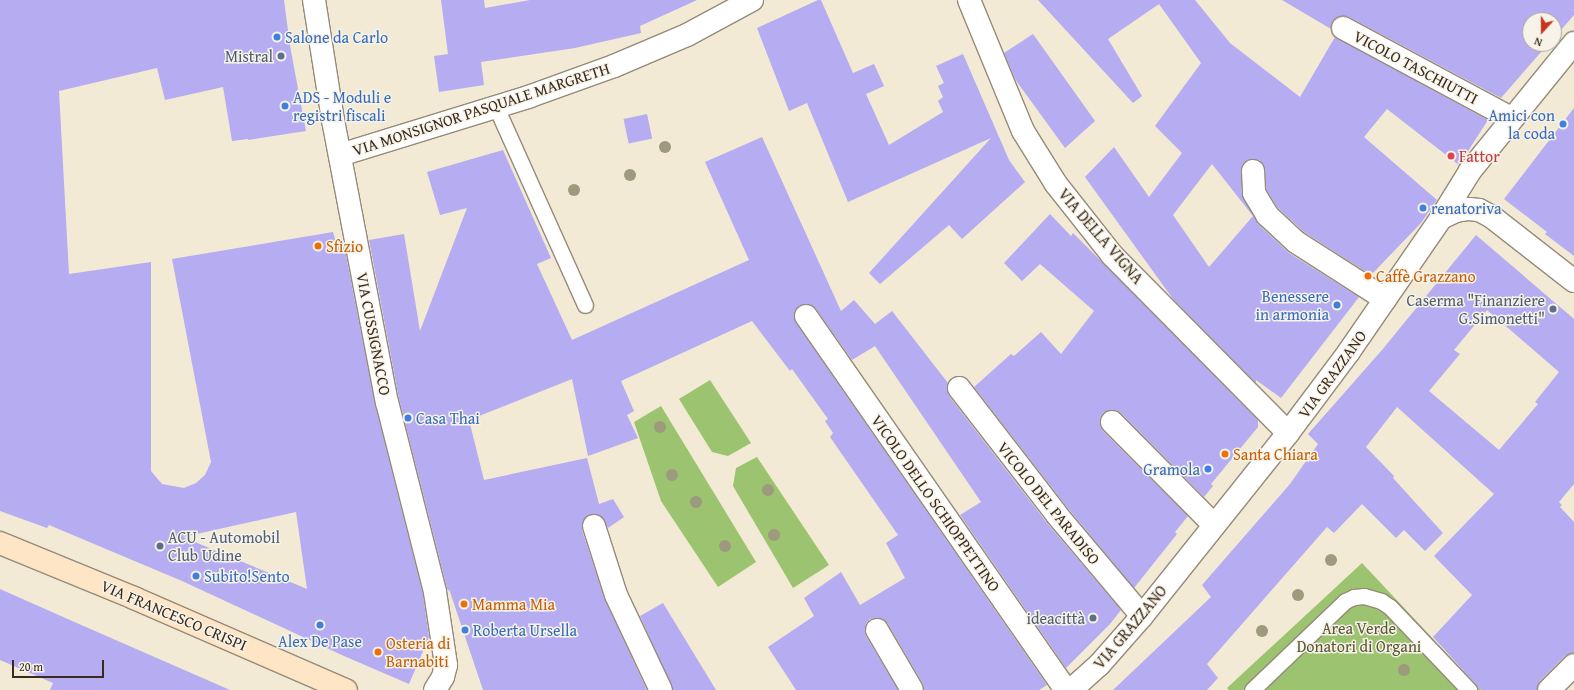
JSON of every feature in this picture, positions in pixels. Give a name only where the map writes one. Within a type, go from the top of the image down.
[{"type":"street","name":"VIA CUSSIGNACCO","points":[[314,0],[340,155],[387,402],[435,592],[451,690]]},
{"type":"street","name":"VIA MONSIGNOR PASQUALE MARGRETH","points":[[340,155],[496,107],[614,66],[687,35],[752,0]]},
{"type":"street","name":"VIA DELLA VIGNA","points":[[970,0],[1023,131],[1056,184],[1112,255],[1288,433]]},
{"type":"street","name":"VICOLO TASCHIUTTI","points":[[1343,28],[1512,118]]},
{"type":"street","name":"VIA GRAZZANO","points":[[1074,689],[1099,666],[1142,616],[1213,524],[1288,433],[1348,353],[1441,218],[1470,171],[1574,43]]},
{"type":"street","points":[[1253,171],[1254,193],[1267,215],[1296,242],[1385,299]]},
{"type":"street","points":[[1441,218],[1456,211],[1469,209],[1479,210],[1492,217],[1574,281]]},
{"type":"street","name":"VICOLO DELLO SCHIOPPETTINO","points":[[806,316],[1074,689]]},
{"type":"street","name":"VICOLO DEL PARADISO","points":[[959,388],[1057,515],[1142,616]]},
{"type":"street","points":[[1112,422],[1213,524]]},
{"type":"street","points":[[594,526],[616,595],[661,690]]},
{"type":"street","name":"VIA FRANCESCO CRISPI","points":[[0,543],[141,600],[346,690]]},
{"type":"street","points":[[877,630],[912,690]]},
{"type":"street","name":"VIA CUSSIGNACCO","points":[[436,690],[443,677],[446,665]]},
{"type":"street","points":[[1548,690],[1574,665]]},
{"type":"lane","points":[[496,107],[586,305]]},
{"type":"lane","points":[[1252,690],[1345,601],[1354,597],[1364,596],[1381,601],[1390,607],[1469,690]]},
{"type":"green space","points":[[710,380],[751,443],[728,456],[712,452],[679,399]]},
{"type":"green space","points":[[661,406],[756,562],[718,587],[661,501],[634,422]]},
{"type":"green space","points":[[757,457],[829,565],[793,588],[733,486],[736,468]]},
{"type":"green space","name":"Area Verde Donatori di Organi","points":[[1362,563],[1481,690],[1229,690],[1227,688]]},
{"type":"building","points":[[0,0],[284,0],[290,46],[306,131],[232,141],[223,87],[165,100],[157,68],[59,91],[69,274],[151,262],[151,471],[162,484],[184,488],[196,483],[205,475],[211,462],[172,259],[333,232],[337,246],[344,245],[375,404],[423,594],[429,637],[409,684],[344,656],[182,581],[49,525],[47,528],[0,511]],"holes":[[[296,512],[307,589],[183,537]]]},
{"type":"building","points":[[441,0],[484,0],[485,8],[530,0],[697,0],[640,26],[641,33],[575,48],[481,62],[484,85],[439,92],[434,56],[448,54]]},
{"type":"building","points":[[818,0],[821,0],[853,73],[874,64],[884,86],[866,94],[889,145],[943,112],[938,101],[943,97],[938,86],[944,83],[936,66],[963,54],[1009,160],[1025,182],[962,239],[949,225],[880,284],[869,273],[991,138],[848,202],[807,103],[789,111],[757,28]]},
{"type":"building","points":[[1038,0],[1195,0],[1230,43],[1300,97],[1335,37],[1488,120],[1459,165],[1387,109],[1364,137],[1437,200],[1421,223],[1371,275],[1304,232],[1277,207],[1266,189],[1264,165],[1259,160],[1247,160],[1242,165],[1242,194],[1258,224],[1289,253],[1359,297],[1281,398],[1256,380],[1256,383],[1173,299],[1085,177],[1114,147],[1149,197],[1182,153],[1155,126],[1201,63],[1159,4],[1108,39],[1142,96],[1133,103]],"holes":[[[1212,164],[1253,216],[1209,267],[1173,215]]]},
{"type":"building","points":[[1282,0],[1574,0],[1574,15],[1562,29],[1562,12],[1522,12],[1522,52],[1541,52],[1501,98],[1349,17],[1342,16],[1336,18],[1332,22],[1331,29]]},
{"type":"building","points":[[1033,34],[1095,121],[1065,148],[1015,79],[1004,53]]},
{"type":"building","points":[[1574,108],[1574,256],[1545,234],[1547,232],[1504,199]]},
{"type":"building","points":[[647,114],[652,138],[629,143],[624,119]]},
{"type":"building","points":[[762,137],[841,311],[854,300],[875,324],[892,311],[948,383],[947,389],[949,396],[1047,523],[1121,610],[1110,624],[1066,668],[960,515],[981,502],[875,346],[852,360],[816,309],[811,305],[805,304],[799,306],[795,311],[794,317],[796,323],[1047,685],[1039,690],[924,690],[923,684],[888,624],[883,619],[877,618],[870,619],[866,623],[866,636],[898,690],[796,690],[768,647],[814,616],[804,598],[841,572],[860,605],[905,578],[886,543],[898,535],[830,437],[833,433],[825,421],[828,419],[792,369],[790,371],[752,321],[621,381],[634,411],[627,415],[638,438],[588,456],[572,379],[469,420],[484,480],[587,458],[599,504],[613,499],[624,517],[608,528],[602,517],[596,514],[591,514],[585,518],[582,524],[582,530],[605,600],[647,690],[483,690],[449,589],[448,592],[399,399],[369,240],[404,234],[420,331],[467,208],[440,215],[427,172],[503,150],[551,258],[537,264],[572,340],[749,260],[705,162]]},
{"type":"building","points":[[1050,214],[1071,236],[1073,233],[1258,420],[1258,427],[1211,484],[1213,486],[1204,497],[1121,413],[1116,410],[1109,410],[1103,413],[1100,418],[1100,425],[1103,431],[1188,516],[1175,532],[1177,534],[1134,588],[1067,507],[974,387],[1011,354],[1014,356],[1041,332],[1061,354],[1094,311],[1040,264],[1022,281],[1004,263]]},
{"type":"building","points":[[1476,235],[1574,319],[1574,484],[1559,502],[1562,505],[1560,507],[1574,522],[1574,653],[1565,656],[1540,681],[1537,690],[1481,690],[1433,637],[1472,595],[1434,556],[1494,494],[1397,407],[1366,447],[1394,476],[1393,478],[1443,533],[1425,551],[1404,530],[1396,538],[1362,504],[1334,533],[1327,527],[1207,664],[1218,678],[1207,690],[1113,690],[1211,597],[1202,585],[1290,484],[1318,444],[1308,434],[1382,350]],"holes":[[[1487,310],[1559,372],[1535,402],[1538,404],[1499,450],[1429,391],[1460,354],[1454,350]]]},
{"type":"building","points":[[0,589],[230,690],[50,690],[53,683],[0,660]]},
{"type":"building","points":[[663,603],[716,690],[673,690],[640,616]]},
{"type":"place","name":"Salone da Carlo","points":[[277,37]]},
{"type":"place","name":"Mistral","points":[[281,56]]},
{"type":"place","name":"ADS - Moduli e registri fiscali","points":[[285,106]]},
{"type":"place","name":"Amici con la coda","points":[[1563,124]]},
{"type":"place","name":"Fattor","points":[[1451,156]]},
{"type":"place","name":"renatoriva","points":[[1423,208]]},
{"type":"place","name":"Sfizio","points":[[318,246]]},
{"type":"place","name":"Caffè Grazzano","points":[[1368,276]]},
{"type":"place","name":"Benessere in armonia","points":[[1337,305]]},
{"type":"place","name":"Caserma \"Finanziere G.Simonetti\"","points":[[1553,309]]},
{"type":"place","name":"Casa Thai","points":[[408,418]]},
{"type":"place","name":"Santa Chiara","points":[[1225,454]]},
{"type":"place","name":"Gramola","points":[[1208,469]]},
{"type":"place","name":"ACU - Automobil Club Udine","points":[[160,546]]},
{"type":"place","name":"Subito!Sento","points":[[196,576]]},
{"type":"place","name":"Mamma Mia","points":[[464,604]]},
{"type":"place","name":"ideacittà","points":[[1093,618]]},
{"type":"place","name":"Alex De Pase","points":[[320,625]]},
{"type":"place","name":"Roberta Ursella","points":[[465,630]]},
{"type":"place","name":"Osteria di Barnabiti","points":[[378,652]]}]
